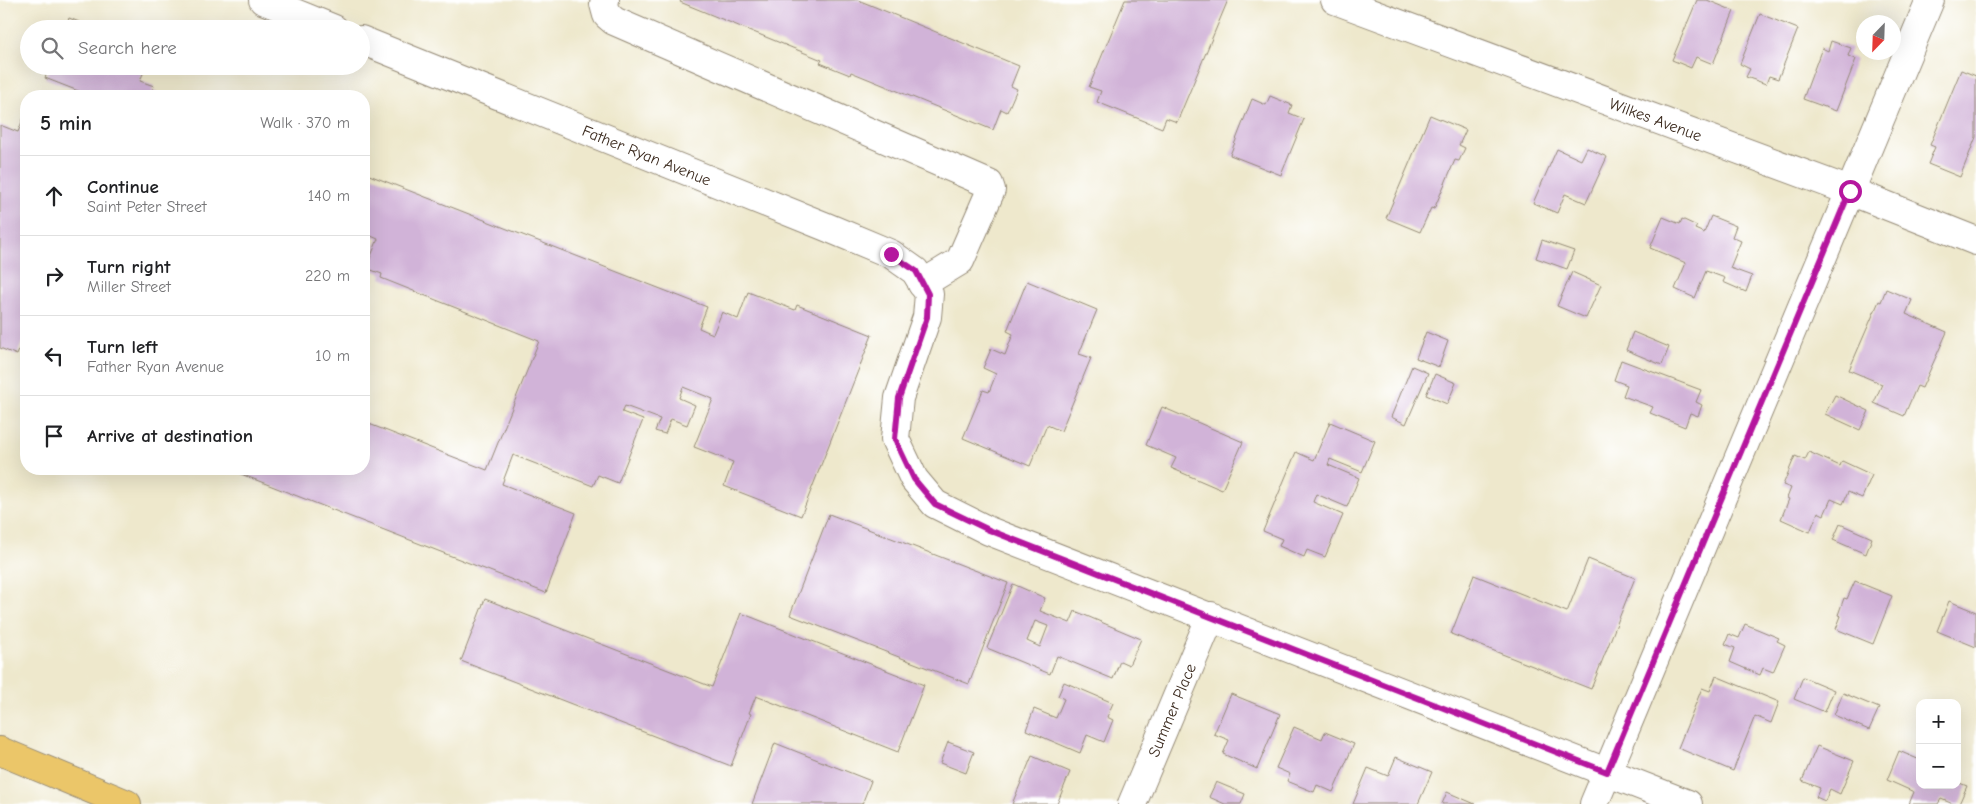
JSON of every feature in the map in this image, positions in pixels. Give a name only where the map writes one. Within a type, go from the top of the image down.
[{"type":"main road","points":[[0,751],[128,804]]},
{"type":"street","points":[[263,0],[312,20]]},
{"type":"street","points":[[605,0],[604,4],[607,15],[614,21],[989,184],[992,190],[960,261],[922,284],[928,294],[927,317],[899,398],[895,439],[914,479],[935,504],[989,530],[1688,804]]},
{"type":"street","name":"Wilkes Avenue","points":[[1334,0],[1850,191],[1976,240]]},
{"type":"street","points":[[1594,804],[1930,0]]},
{"type":"street","name":"Father Ryan Avenue","points":[[370,44],[891,254],[916,271],[922,284]]},
{"type":"street","name":"Summer Place","points":[[1132,804],[1211,616]]},
{"type":"building","points":[[681,0],[858,0],[1019,66],[1011,86],[1017,89],[1007,112],[1001,109],[993,130],[851,72],[850,75],[820,63],[822,60],[680,2]]},
{"type":"building","points":[[1125,0],[1228,0],[1177,122],[1166,118],[1162,128],[1097,102],[1101,91],[1089,87]]},
{"type":"building","points":[[1697,0],[1707,0],[1734,11],[1713,64],[1696,57],[1691,68],[1672,60]]},
{"type":"building","points":[[1760,14],[1798,29],[1778,79],[1769,76],[1766,84],[1746,77],[1750,69],[1740,64]]},
{"type":"building","points":[[1831,41],[1851,48],[1848,56],[1856,59],[1836,111],[1803,99],[1822,48],[1828,51]]},
{"type":"building","points":[[1961,70],[1976,76],[1976,137],[1960,177],[1928,164],[1935,147],[1930,145]]},
{"type":"building","points":[[46,75],[142,75],[140,81],[154,86],[152,90],[76,90],[45,78]]},
{"type":"building","points":[[1270,96],[1292,105],[1289,113],[1304,119],[1281,175],[1230,155],[1252,99],[1266,105]]},
{"type":"building","points":[[1430,115],[1466,130],[1459,145],[1465,148],[1459,161],[1455,160],[1434,209],[1431,208],[1420,232],[1386,218]]},
{"type":"building","points":[[0,125],[18,132],[20,127],[20,348],[17,355],[0,348]]},
{"type":"building","points":[[1587,148],[1607,157],[1586,203],[1565,194],[1557,213],[1533,203],[1557,149],[1581,160]]},
{"type":"building","points":[[370,175],[707,307],[699,328],[713,334],[722,312],[738,319],[748,292],[795,310],[797,305],[872,335],[801,516],[724,486],[733,462],[694,447],[713,399],[683,387],[679,398],[695,405],[687,425],[671,419],[665,434],[655,431],[660,419],[625,406],[622,412],[643,420],[618,483],[598,475],[593,486],[513,455],[502,484],[576,513],[546,593],[243,475],[370,475],[370,424],[487,470],[539,341],[381,278],[382,274],[370,270],[370,258],[378,239],[370,236]]},
{"type":"building","points":[[1711,216],[1736,226],[1732,237],[1741,241],[1730,268],[1752,276],[1746,292],[1723,282],[1725,278],[1706,271],[1695,298],[1675,289],[1686,263],[1650,248],[1663,217],[1680,224],[1682,219],[1697,226],[1695,229],[1704,233]]},
{"type":"building","points":[[1542,240],[1574,251],[1567,269],[1536,258]]},
{"type":"building","points":[[1572,272],[1601,285],[1586,318],[1557,306]]},
{"type":"building","points":[[1027,281],[1097,310],[1079,354],[1091,358],[1061,431],[1047,425],[1030,466],[963,438],[983,390],[989,392],[996,374],[983,368],[991,349],[1005,355],[1013,334],[1007,331]]},
{"type":"building","points":[[1886,289],[1912,300],[1906,314],[1947,332],[1922,388],[1917,386],[1904,416],[1874,403],[1882,384],[1849,370]]},
{"type":"building","points":[[1426,332],[1448,341],[1439,367],[1416,358]]},
{"type":"building","points":[[1633,332],[1669,347],[1662,365],[1626,350]]},
{"type":"building","points":[[1621,360],[1701,390],[1696,402],[1702,405],[1698,416],[1690,413],[1685,427],[1650,413],[1653,407],[1623,396],[1627,385],[1614,380]]},
{"type":"building","points":[[1412,366],[1428,373],[1406,424],[1391,417]]},
{"type":"building","points":[[1435,374],[1456,383],[1447,404],[1426,395]]},
{"type":"building","points":[[1835,395],[1869,411],[1860,430],[1825,414]]},
{"type":"building","points":[[1162,407],[1243,442],[1222,490],[1171,468],[1176,458],[1146,445]]},
{"type":"building","points":[[1330,422],[1375,441],[1362,472],[1330,459],[1328,465],[1359,478],[1347,507],[1316,494],[1313,502],[1343,515],[1325,557],[1307,550],[1304,557],[1279,546],[1282,539],[1263,531],[1296,452],[1314,460]]},
{"type":"building","points":[[1809,452],[1840,466],[1842,461],[1872,475],[1862,498],[1848,492],[1843,504],[1831,499],[1824,515],[1818,512],[1810,532],[1781,519],[1791,488],[1783,485],[1795,456],[1805,460]]},
{"type":"building","points":[[829,514],[1008,583],[969,684],[790,615]]},
{"type":"building","points":[[1840,524],[1872,538],[1866,554],[1833,540]]},
{"type":"building","points":[[1588,559],[1635,578],[1591,689],[1451,634],[1474,575],[1567,612]]},
{"type":"building","points":[[1855,581],[1892,596],[1873,644],[1836,629],[1841,616],[1838,615],[1844,598],[1847,599]]},
{"type":"building","points":[[1013,584],[1045,598],[1040,611],[1070,623],[1075,611],[1141,639],[1129,665],[1120,661],[1113,679],[1057,656],[1050,674],[987,648]],"holes":[[[1035,621],[1048,626],[1040,647],[1027,641]]]},
{"type":"building","points":[[485,599],[712,687],[741,613],[924,685],[898,752],[756,696],[731,766],[461,661]]},
{"type":"building","points":[[1949,601],[1976,612],[1976,647],[1937,631]]},
{"type":"building","points":[[1745,624],[1779,638],[1777,641],[1785,645],[1773,672],[1763,668],[1760,675],[1730,662],[1735,648],[1725,644],[1729,634],[1739,638]]},
{"type":"building","points":[[1716,676],[1779,702],[1771,723],[1755,716],[1733,771],[1678,748],[1702,688],[1710,691]]},
{"type":"building","points":[[1803,677],[1834,690],[1825,712],[1794,699]]},
{"type":"building","points":[[1064,682],[1113,703],[1107,717],[1113,720],[1104,742],[1087,735],[1080,753],[1026,730],[1034,709],[1056,718],[1064,699],[1058,696]]},
{"type":"building","points":[[1843,693],[1879,708],[1869,730],[1834,715]]},
{"type":"building","points":[[1231,694],[1280,714],[1257,769],[1223,754],[1229,740],[1214,734]]},
{"type":"building","points":[[1294,727],[1322,739],[1325,732],[1354,744],[1333,792],[1317,785],[1314,792],[1287,781],[1290,774],[1276,768]]},
{"type":"building","points":[[948,742],[974,752],[966,773],[940,763]]},
{"type":"building","points":[[775,743],[871,781],[862,804],[752,804]]},
{"type":"building","points":[[1817,746],[1854,761],[1840,794],[1830,789],[1825,801],[1816,797],[1820,788],[1802,781]]},
{"type":"building","points":[[1899,751],[1916,758],[1916,789],[1961,789],[1961,784],[1967,786],[1959,804],[1953,804],[1941,799],[1938,804],[1909,804],[1914,792],[1887,780]]},
{"type":"building","points":[[1032,756],[1070,772],[1057,804],[1012,804]]},
{"type":"building","points":[[1396,757],[1432,772],[1418,804],[1353,804],[1368,768],[1388,776]]},
{"type":"building","points":[[1216,782],[1245,794],[1241,804],[1225,804],[1209,797]]},
{"type":"building","points":[[1447,792],[1475,804],[1442,804]]},
{"type":"route","points":[[891,254],[916,271],[928,294],[927,317],[899,398],[895,439],[914,479],[935,504],[989,530],[1607,772],[1850,191]]}]
